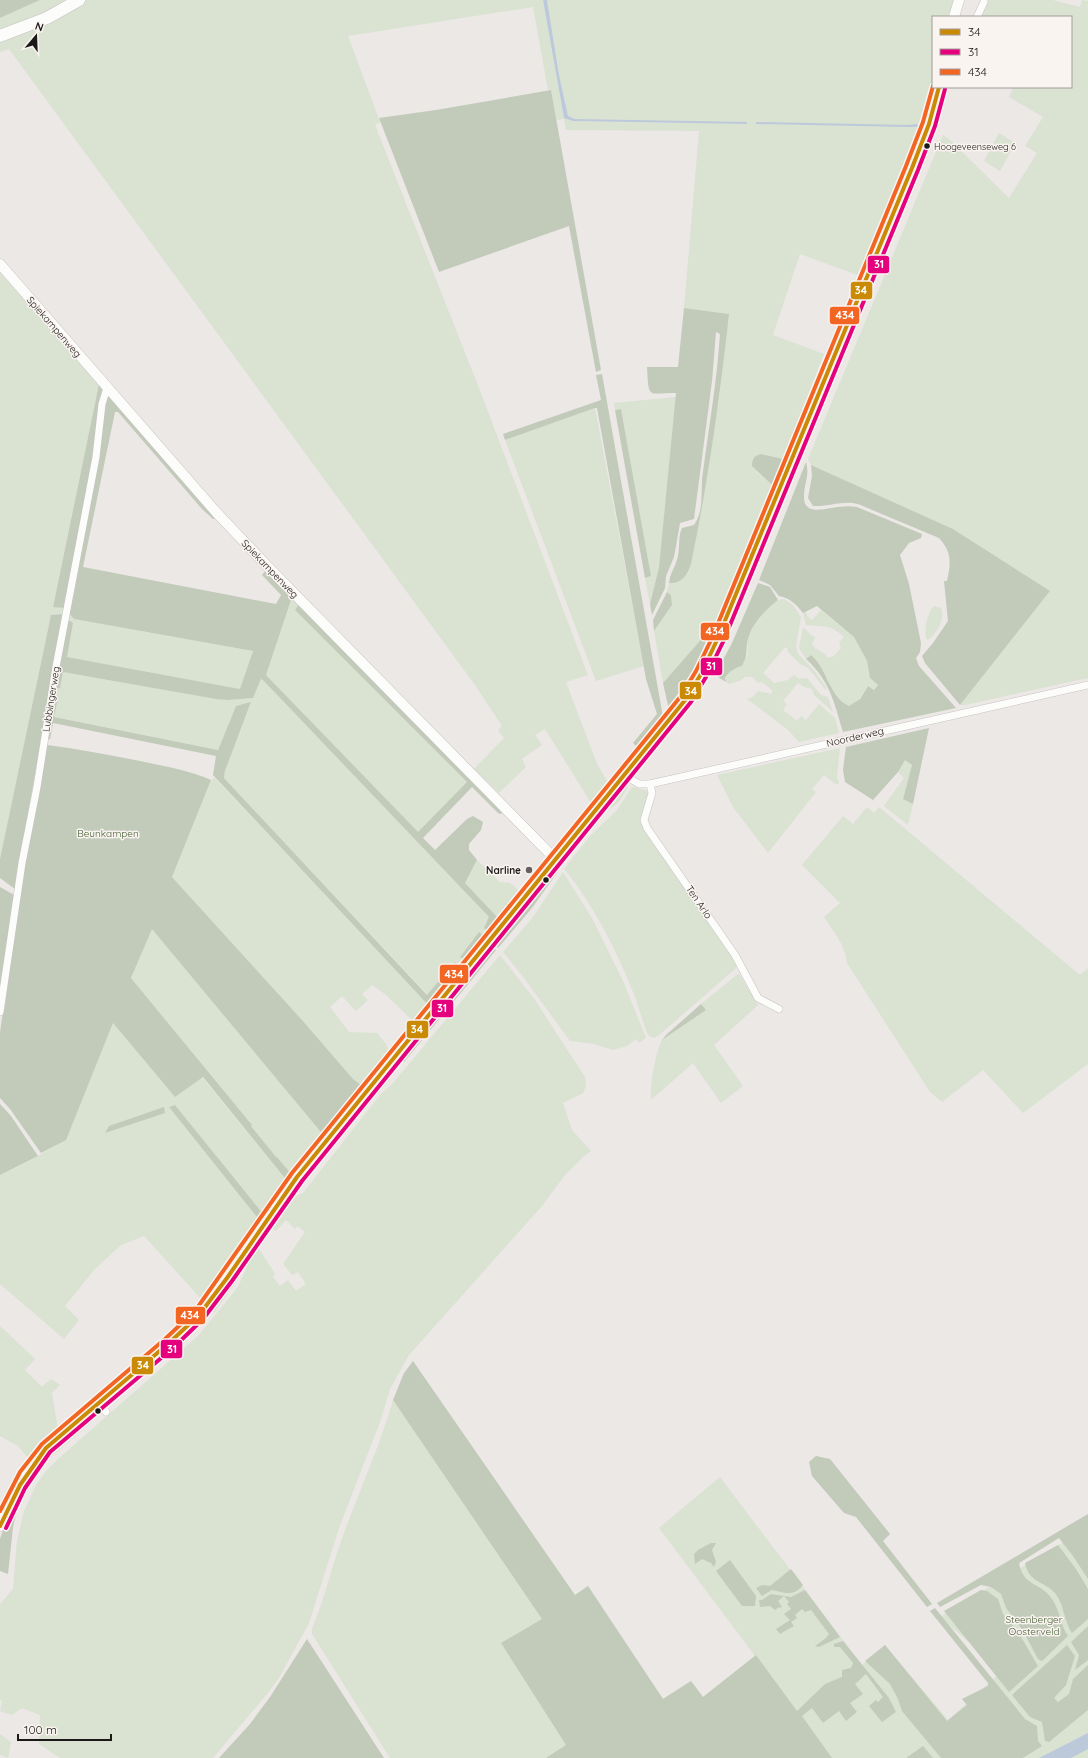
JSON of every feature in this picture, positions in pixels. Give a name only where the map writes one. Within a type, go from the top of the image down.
[{"type":"highway","points":[[0,36],[40,21],[79,0]]},
{"type":"main road","points":[[954,16],[959,0]]},
{"type":"main road","points":[[0,1526],[13,1496],[32,1464],[62,1433],[169,1343],[199,1315],[298,1177],[686,699],[701,674],[717,640],[912,168],[929,124],[940,89]]},
{"type":"main road","name":"Spiekampenweg","points":[[0,264],[216,512],[555,859]]},
{"type":"street","points":[[977,16],[984,2]]},
{"type":"street","name":"Lubbingerweg","points":[[0,1012],[22,863],[39,775],[56,667],[96,457],[102,404],[107,388]]},
{"type":"street","name":"Noorderweg","points":[[624,775],[639,784],[650,784],[1088,685]]},
{"type":"street","name":"Ten Arlo","points":[[650,784],[652,793],[644,820],[647,828],[735,955],[758,998],[779,1009]]},
{"type":"street","points":[[98,1402],[106,1412]]},
{"type":"green space","points":[[0,0],[40,0],[0,18]]},
{"type":"green space","points":[[40,0],[73,0],[0,33],[0,18]]},
{"type":"green space","points":[[87,0],[543,0],[564,118],[573,121],[746,124],[575,119],[568,116],[559,75],[547,0],[956,0],[951,16],[932,16],[932,88],[935,88],[921,131],[860,276],[800,254],[773,335],[824,354],[783,459],[761,454],[757,472],[772,485],[759,515],[753,539],[721,620],[712,627],[663,683],[654,631],[672,605],[671,595],[667,592],[669,583],[672,583],[688,573],[691,564],[719,400],[729,314],[684,308],[699,131],[566,130],[564,119],[556,120],[551,90],[548,90],[533,7],[348,36],[380,122],[375,125],[479,388],[588,675],[566,682],[597,764],[610,786],[593,806],[545,729],[535,735],[542,745],[522,759],[526,767],[499,793],[474,769],[504,738],[498,730],[502,726],[475,685],[9,49],[0,52],[0,41],[65,13]]},
{"type":"green space","points":[[987,0],[1053,0],[1080,7],[1082,0],[1088,1],[1088,678],[960,705],[1050,591],[953,529],[811,465],[808,459],[943,135],[950,140],[1009,198],[1037,153],[1025,146],[1043,117],[1009,97],[1013,88],[1072,88],[1072,16],[980,16]]},
{"type":"green space","points":[[551,90],[601,370],[596,372],[569,226],[439,272],[379,118],[436,110]]},
{"type":"green space","points":[[999,133],[1015,143],[1000,171],[984,161]]},
{"type":"green space","points":[[884,238],[892,241],[709,673],[699,685]]},
{"type":"green space","points":[[0,273],[99,384],[53,606],[64,608],[63,614],[51,615],[0,859]]},
{"type":"green space","points":[[684,308],[729,314],[713,439],[703,502],[691,564],[684,578],[678,582],[669,583],[678,556],[682,528],[694,525],[700,513],[702,479],[719,352],[720,334],[716,332],[712,381],[694,519],[680,523],[674,557],[666,576],[665,588],[652,615],[650,604],[659,567],[676,393],[651,392],[648,385],[647,367],[678,367]]},
{"type":"green space","points":[[602,374],[663,717],[638,748],[633,743],[657,714],[646,679],[597,408],[505,440],[503,434],[601,400],[596,375]]},
{"type":"green space","points":[[99,384],[103,392],[98,428],[64,608],[53,607]]},
{"type":"green space","points":[[111,396],[218,518],[213,519],[202,509],[118,412],[115,412],[83,567],[276,604],[281,595],[262,575],[266,570],[292,597],[266,675],[418,832],[467,782],[295,610],[299,604],[504,810],[501,814],[498,813],[472,787],[423,838],[435,850],[467,819],[473,816],[483,822],[481,830],[469,844],[469,850],[477,860],[465,883],[500,920],[490,933],[484,928],[489,917],[261,679],[253,698],[228,700],[63,672],[60,688],[55,690],[67,619],[73,623],[67,657],[240,689],[253,651],[74,619],[69,613],[104,403],[107,397]]},
{"type":"green space","points":[[676,397],[659,567],[650,604],[645,578],[651,576],[621,409],[615,410],[614,403]]},
{"type":"green space","points":[[595,408],[644,666],[596,681],[505,440]]},
{"type":"green space","points":[[621,409],[651,576],[645,578],[615,410]]},
{"type":"green space","points":[[761,454],[783,459],[772,485],[752,466],[752,461],[754,458]]},
{"type":"green space","points":[[806,462],[807,475],[804,496],[807,507],[816,510],[843,506],[857,507],[922,534],[921,538],[909,543],[900,555],[909,584],[921,643],[920,652],[916,658],[919,666],[956,708],[843,732],[834,702],[826,684],[821,675],[806,659],[811,655],[817,661],[837,696],[842,702],[849,706],[860,699],[868,686],[874,690],[878,685],[870,678],[867,661],[854,637],[817,606],[803,613],[792,602],[779,596],[770,585],[759,580]]},
{"type":"green space","points":[[811,465],[953,529],[1050,591],[960,705],[925,663],[922,656],[948,621],[944,581],[947,581],[950,563],[948,553],[943,543],[939,538],[858,504],[841,503],[825,506],[813,506],[808,498],[812,476]]},
{"type":"green space","points":[[758,583],[770,587],[778,600],[764,612],[756,622],[748,639],[746,655],[742,666],[728,674],[725,678],[726,682],[715,675],[732,643]]},
{"type":"green space","points":[[667,592],[671,595],[672,605],[654,631],[653,620]]},
{"type":"green space","points":[[292,597],[299,604],[296,610],[467,782],[418,833],[266,675]]},
{"type":"green space","points":[[784,599],[793,605],[801,617],[796,646],[798,654],[814,670],[826,687],[826,690],[808,668],[800,664],[785,647],[763,673],[774,683],[788,680],[794,675],[799,679],[807,678],[821,695],[828,697],[833,712],[814,695],[812,689],[804,687],[798,683],[783,701],[787,704],[783,710],[797,721],[801,716],[806,720],[819,704],[835,718],[839,733],[799,742],[788,730],[747,699],[753,697],[758,691],[771,694],[773,691],[762,682],[758,683],[752,677],[745,677],[740,681],[728,684],[725,678],[748,655],[748,639],[757,620],[772,604],[778,600]]},
{"type":"green space","points":[[934,606],[941,608],[941,622],[937,631],[927,640],[925,632],[926,623],[929,613]]},
{"type":"green space","points":[[821,610],[854,637],[867,661],[870,678],[878,685],[874,690],[867,686],[858,700],[849,706],[842,702],[837,696],[822,667],[817,661],[811,655],[806,659],[799,648],[803,627],[815,637],[812,644],[828,658],[834,656],[841,648],[839,642],[844,637],[835,630],[826,627],[806,625],[803,613],[806,611],[807,616],[812,620]]},
{"type":"green space","points":[[69,613],[74,619],[253,651],[240,689],[67,657],[73,623],[67,619]]},
{"type":"green space","points":[[63,614],[15,889],[0,878],[0,859],[51,615]]},
{"type":"green space","points":[[712,627],[694,670],[669,710],[663,683]]},
{"type":"green space","points":[[63,672],[228,700],[253,698],[261,679],[265,681],[489,917],[490,933],[486,938],[479,933],[460,957],[466,962],[462,967],[455,962],[428,995],[224,778],[225,771],[251,703],[236,706],[218,750],[54,717],[58,698],[54,695],[55,690],[60,688]]},
{"type":"green space","points":[[54,695],[58,698],[54,717],[218,750],[236,706],[251,702],[225,771],[224,778],[427,995],[455,962],[462,967],[430,1007],[213,775],[216,756],[53,723],[50,739],[47,739]]},
{"type":"green space","points":[[929,728],[913,804],[903,799],[912,765],[905,760],[898,772],[873,800],[845,782],[843,770],[846,747]]},
{"type":"green space","name":"Beunkampen","points":[[47,745],[140,761],[185,771],[211,780],[172,877],[302,1020],[353,1079],[365,1088],[325,1137],[152,929],[131,978],[293,1176],[288,1182],[203,1077],[175,1097],[113,1023],[66,1140],[41,1153],[10,1109],[0,1098],[0,1032],[23,874]]},
{"type":"green space","points":[[840,748],[837,777],[839,783],[837,785],[824,775],[812,789],[816,792],[768,853],[733,807],[717,775]]},
{"type":"green space","points":[[905,759],[912,765],[903,798],[913,804],[908,825],[884,806],[904,778],[898,772]]},
{"type":"green space","points":[[215,778],[430,1007],[415,1023],[385,994],[372,985],[362,994],[368,1000],[356,1011],[342,996],[330,1007],[349,1032],[377,1033],[386,1044],[390,1056],[365,1088],[353,1079],[302,1020],[172,877],[211,780]]},
{"type":"green space","points":[[623,782],[629,785],[619,802],[591,823]]},
{"type":"green space","points":[[632,787],[645,790],[648,793],[642,820],[737,963],[736,968],[658,1036],[653,1038],[648,1035],[627,976],[612,944],[584,896],[564,869],[591,835],[617,810]]},
{"type":"green space","points":[[867,807],[874,813],[879,807],[1080,975],[1088,968],[1088,1064],[1023,1113],[983,1070],[942,1102],[930,1092],[847,963],[842,945],[824,917],[840,903],[802,865],[843,816],[853,824]]},
{"type":"green space","points":[[477,860],[500,882],[510,883],[522,893],[500,920],[465,883]]},
{"type":"green space","points":[[553,867],[559,870],[532,908],[498,948],[493,942]]},
{"type":"green space","points":[[563,872],[593,920],[623,981],[646,1038],[639,1043],[636,1039],[627,1046],[613,1050],[594,1044],[570,1041],[503,952],[533,917]]},
{"type":"green space","points":[[0,887],[14,895],[0,991]]},
{"type":"green space","points":[[152,928],[325,1137],[293,1176],[277,1157],[276,1158],[251,1126],[252,1125],[131,978]]},
{"type":"green space","points":[[479,932],[486,938],[466,962],[460,957]]},
{"type":"green space","points":[[488,947],[492,947],[496,950],[404,1062],[399,1059]]},
{"type":"green space","points":[[500,955],[535,1000],[585,1077],[586,1086],[583,1093],[563,1103],[572,1130],[591,1151],[565,1175],[542,1206],[409,1355],[390,1389],[380,1422],[339,1528],[309,1623],[279,1678],[213,1758],[60,1758],[39,1744],[40,1715],[22,1708],[12,1715],[0,1711],[2,1701],[0,1700],[0,1604],[13,1589],[17,1541],[24,1511],[36,1485],[46,1471],[58,1459],[198,1336],[238,1287],[249,1261],[258,1247],[275,1274],[273,1277],[280,1286],[288,1280],[296,1291],[306,1284],[298,1272],[292,1275],[283,1264],[305,1232],[298,1226],[295,1229],[286,1220],[276,1231],[270,1227],[297,1196],[303,1193],[380,1095],[393,1083]]},
{"type":"green space","points":[[738,974],[758,1005],[714,1045],[743,1086],[721,1103],[693,1063],[651,1100],[651,1086],[657,1053],[662,1040],[706,1010],[701,1004]]},
{"type":"green space","points":[[701,1004],[706,1010],[662,1040],[666,1035]]},
{"type":"green space","points":[[113,1023],[175,1097],[202,1077],[288,1182],[264,1215],[175,1105],[169,1107],[260,1221],[203,1301],[144,1236],[121,1245],[94,1270],[65,1306],[79,1320],[64,1339],[0,1284],[0,1175],[33,1159],[66,1139]]},
{"type":"green space","points":[[384,1075],[390,1079],[317,1167],[313,1164]]},
{"type":"green space","points":[[0,1104],[11,1116],[38,1156],[0,1175]]},
{"type":"green space","points":[[175,1105],[264,1215],[260,1221],[169,1107]]},
{"type":"green space","points":[[164,1107],[165,1113],[105,1133],[109,1126]]},
{"type":"green space","points":[[244,1261],[236,1282],[214,1313],[209,1309]]},
{"type":"green space","points":[[0,1326],[35,1359],[25,1370],[42,1387],[51,1379],[60,1385],[52,1393],[58,1430],[29,1459],[18,1446],[0,1436]]},
{"type":"green space","points":[[173,1344],[177,1348],[133,1384],[130,1379]]},
{"type":"green space","points":[[413,1361],[575,1595],[588,1586],[663,1699],[691,1681],[703,1697],[756,1655],[797,1711],[825,1684],[842,1677],[842,1670],[851,1668],[853,1663],[840,1647],[834,1647],[834,1644],[843,1641],[889,1698],[896,1712],[882,1722],[869,1706],[876,1700],[878,1702],[883,1697],[866,1674],[855,1684],[863,1694],[850,1703],[857,1712],[846,1721],[839,1711],[823,1723],[812,1708],[802,1716],[832,1758],[546,1758],[566,1745],[501,1643],[542,1619],[393,1400],[404,1373]]},
{"type":"green space","name":"Steenberger Oosterveld","points":[[393,1400],[470,1512],[575,1595],[588,1586],[663,1699],[691,1681],[703,1697],[755,1656],[659,1528],[720,1477],[862,1665],[885,1645],[948,1720],[1002,1671],[940,1617],[1088,1527],[1088,1758],[390,1758],[312,1634],[312,1629],[340,1545],[376,1451]]},
{"type":"green space","points":[[98,1406],[104,1411],[50,1458],[47,1454]]},
{"type":"green space","points":[[816,1456],[830,1459],[890,1534],[883,1541],[932,1604],[927,1607],[856,1517],[844,1513],[812,1476],[809,1462]]},
{"type":"green space","points":[[11,1507],[17,1511],[13,1527],[8,1574],[0,1571],[0,1539]]},
{"type":"green space","name":"Steenberger Oosterveld","points":[[1088,1514],[1088,1579],[1059,1538],[1019,1563],[1024,1576],[1048,1594],[1055,1603],[1063,1627],[1068,1636],[1042,1661],[1038,1659],[1022,1629],[1006,1608],[1001,1594],[991,1587],[981,1585],[940,1607],[937,1603]]},
{"type":"green space","points":[[711,1543],[716,1543],[712,1550],[716,1562],[714,1567],[711,1563],[702,1559],[695,1564],[694,1554]]},
{"type":"green space","points":[[1058,1545],[1076,1569],[1088,1589],[1088,1619],[1072,1633],[1058,1597],[1051,1589],[1033,1578],[1027,1570],[1025,1563]]},
{"type":"green space","points":[[730,1560],[756,1596],[755,1606],[742,1606],[716,1571]]},
{"type":"green space","points":[[791,1569],[803,1585],[796,1591],[789,1593],[772,1590],[762,1596],[756,1588],[762,1585],[770,1586]]},
{"type":"green space","points":[[805,1590],[840,1637],[819,1647],[815,1646],[829,1634],[811,1610],[805,1612],[802,1609],[795,1615],[797,1618],[791,1622],[794,1626],[780,1634],[776,1629],[790,1620],[784,1614],[791,1609],[787,1604],[789,1602],[784,1596],[778,1601],[782,1607],[780,1608],[779,1607],[775,1610],[770,1606],[760,1607],[759,1600],[762,1600],[771,1594],[791,1597]]},
{"type":"green space","points":[[981,1590],[987,1591],[998,1599],[1003,1614],[1017,1630],[1038,1666],[1009,1692],[944,1611]]},
{"type":"green space","points":[[935,1608],[1025,1719],[1037,1726],[1038,1741],[1042,1746],[1023,1758],[941,1758],[902,1711],[898,1699],[890,1684],[865,1661],[885,1645],[947,1721],[967,1705],[962,1699],[988,1686],[988,1683],[930,1611]]},
{"type":"green space","points":[[1088,1626],[1088,1660],[1075,1670],[1079,1655],[1071,1642]]},
{"type":"green space","points":[[307,1639],[384,1758],[219,1758],[250,1724],[270,1697]]},
{"type":"green space","points":[[1067,1645],[1075,1656],[1066,1685],[1054,1698],[1058,1702],[1069,1694],[1073,1679],[1088,1665],[1088,1710],[1049,1742],[1045,1741],[1042,1722],[1030,1717],[1012,1695]]},
{"type":"green space","points":[[0,1734],[11,1742],[8,1758],[0,1755]]},
{"type":"green space","points":[[923,1746],[933,1758],[906,1758]]},
{"type":"water","points":[[543,0],[547,0],[559,75],[568,116],[575,119],[747,122],[747,124],[573,121],[564,118]]},
{"type":"water","points":[[756,122],[918,124],[917,127],[907,127],[756,124]]},
{"type":"water","points":[[1088,1733],[1088,1749],[1071,1758],[1039,1758]]},
{"type":"transit line","name":"434","points":[[0,1511],[20,1472],[42,1444],[165,1339],[195,1311],[292,1173],[681,696],[696,671],[712,638],[906,166],[923,122],[932,88]]},
{"type":"transit line","name":"34","points":[[0,1526],[20,1485],[46,1448],[169,1343],[199,1315],[227,1278],[297,1177],[686,699],[701,674],[717,640],[912,168],[929,124],[939,88]]},
{"type":"transit line","name":"31","points":[[6,1528],[25,1488],[50,1452],[173,1348],[203,1319],[232,1281],[302,1181],[691,702],[706,677],[723,642],[918,170],[935,126],[945,89]]},
{"type":"place","name":"Hoogeveenseweg 6","points":[[927,146]]},
{"type":"place","name":"Narline","points":[[529,870]]}]
